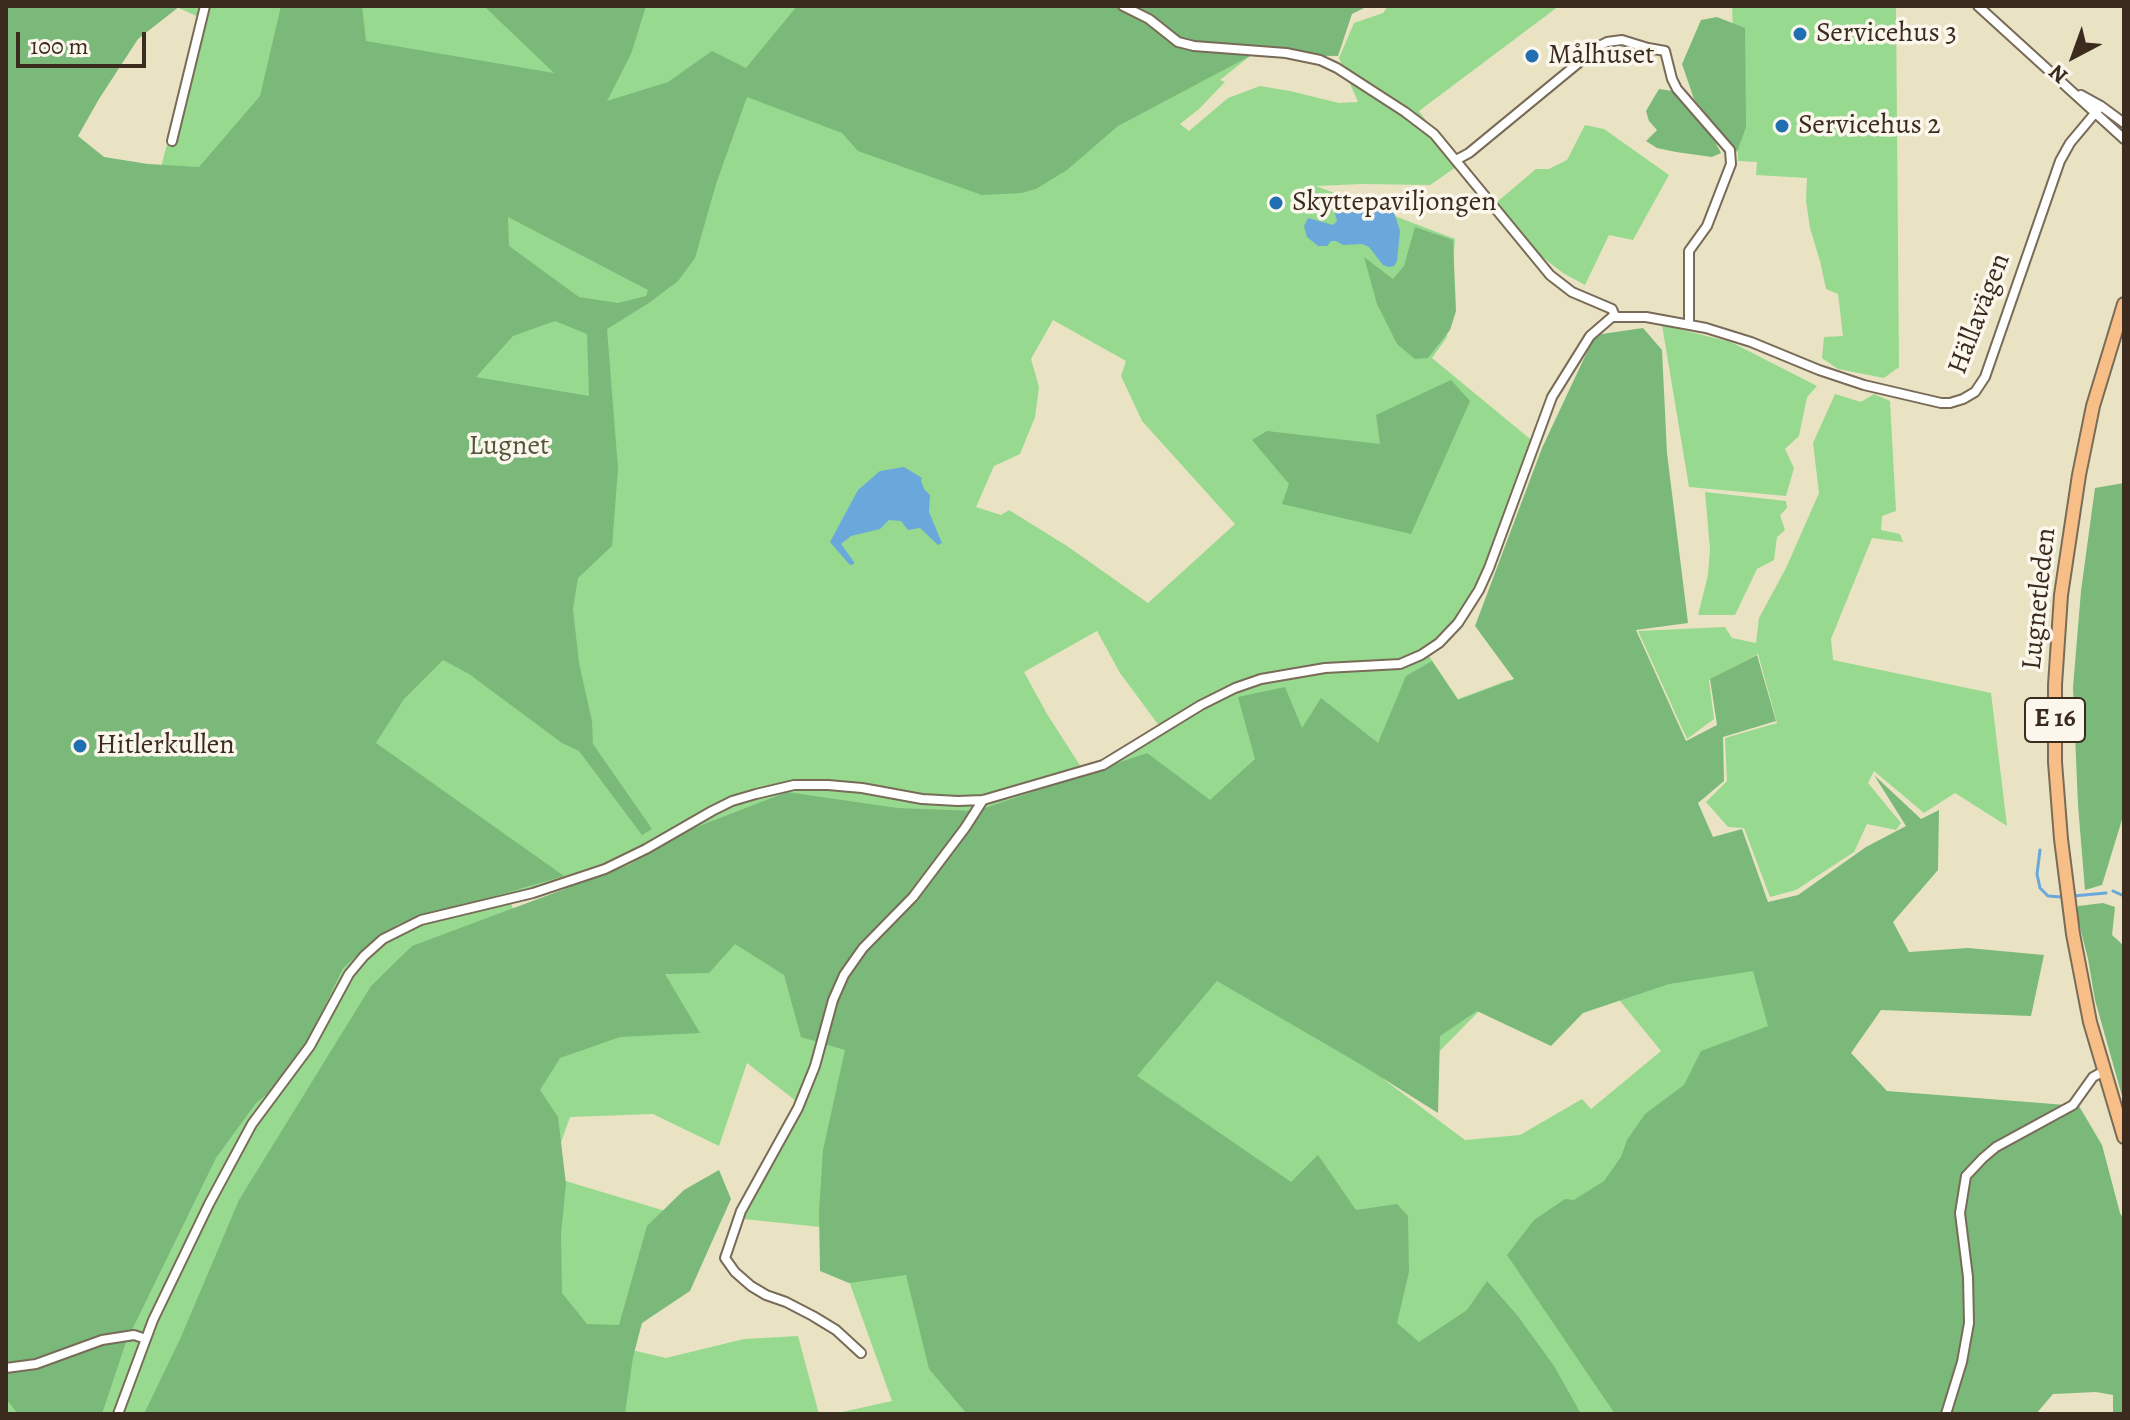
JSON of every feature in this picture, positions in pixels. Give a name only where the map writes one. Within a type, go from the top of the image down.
[{"type":"highway","name":"Lugnetleden","points":[[2124,304],[2093,406],[2075,496],[2061,595],[2055,685],[2055,762],[2073,934],[2090,1022],[2124,1137]]},
{"type":"street","points":[[172,141],[205,6]]},
{"type":"street","points":[[118,1414],[146,1339],[209,1204],[252,1124],[310,1046],[349,974],[383,939],[421,920],[533,893],[605,869],[732,801],[794,785],[862,788],[922,799],[983,800],[1103,765],[1201,705],[1235,688],[1291,672],[1400,664],[1439,643],[1458,623],[1489,568],[1552,397],[1580,351],[1602,323],[1615,316],[1612,309],[1572,292],[1550,275],[1434,134],[1337,68],[1320,60],[1286,53],[1178,42],[1149,19],[1123,6]]},
{"type":"street","points":[[1978,6],[2098,110],[2124,139]]},
{"type":"street","points":[[1456,160],[1469,153],[1599,46],[1622,40],[1665,51],[1677,89],[1730,150],[1731,164],[1707,226],[1689,251],[1689,325]]},
{"type":"street","points":[[2098,110],[2124,123]]},
{"type":"street","name":"Hällavägen","points":[[1615,316],[1646,317],[1689,325],[1751,342],[1864,385],[1941,403],[1963,399],[1975,392],[1985,377],[2060,161],[2070,143],[2098,110]]},
{"type":"street","points":[[861,1353],[836,1330],[751,1286],[725,1258],[741,1211],[798,1108],[844,975],[863,948],[913,897],[983,800]]},
{"type":"street","points":[[1946,1414],[1962,1362],[1969,1323],[1968,1277],[1960,1213],[1966,1176],[1996,1147],[2073,1105],[2093,1077],[2104,1071]]},
{"type":"street","points":[[6,1368],[36,1364],[102,1340],[134,1335],[146,1339]]},
{"type":"green space","name":"Lugnet","points":[[6,6],[51,6],[60,149],[159,174],[201,18],[174,6],[1352,6],[1255,52],[1220,80],[1225,82],[1180,124],[1189,131],[1228,98],[1260,86],[1339,103],[1358,102],[1339,58],[1354,23],[1383,13],[1388,6],[1559,6],[1419,111],[1459,165],[1430,185],[1316,186],[1455,239],[1447,337],[1432,358],[1535,443],[1463,618],[1427,653],[1458,699],[1509,680],[1577,736],[1743,939],[1843,1151],[2124,1337],[2087,1346],[2027,1414],[833,1414],[892,1401],[830,1228],[734,1218],[796,1101],[747,1063],[719,1146],[653,1114],[570,1117],[549,1176],[682,1216],[632,1350],[666,1358],[744,1339],[798,1336],[819,1414],[6,1414]],"holes":[[[1053,320],[1126,361],[1121,376],[1142,421],[1235,524],[1148,603],[1009,510],[1001,515],[976,507],[994,466],[1020,454],[1035,417],[1039,387],[1031,359]],[[1097,631],[1120,673],[1160,727],[1128,749],[1083,770],[1024,672]],[[563,885],[584,958],[535,976],[510,900]],[[1611,990],[1661,1051],[1591,1109],[1582,1099],[1520,1135],[1465,1140],[1382,1078],[1427,1064],[1482,1008]]]},
{"type":"green space","points":[[6,6],[180,6],[138,39],[78,136],[104,157],[199,167],[260,96],[281,6],[362,6],[366,41],[554,73],[484,6],[646,6],[631,54],[607,101],[668,82],[712,51],[746,68],[797,6],[1368,6],[1352,14],[1338,56],[1252,55],[1118,126],[1067,170],[1036,189],[1021,193],[982,195],[858,151],[842,133],[747,97],[716,184],[695,258],[678,281],[607,329],[618,469],[612,546],[578,578],[573,609],[593,744],[652,829],[642,835],[579,751],[562,743],[469,674],[443,660],[404,699],[376,743],[564,876],[399,924],[343,968],[305,1047],[277,1086],[256,1103],[216,1158],[126,1342],[102,1414],[18,1414],[6,1399]],"holes":[[[508,217],[648,290],[646,296],[618,303],[579,297],[509,246]],[[555,321],[587,334],[589,396],[476,377],[513,336]]]},
{"type":"green space","points":[[1732,6],[1896,6],[1899,367],[1884,378],[1838,369],[1822,358],[1824,337],[1843,336],[1838,294],[1826,289],[1810,228],[1807,178],[1756,175],[1757,162],[1738,161]]},
{"type":"green space","points":[[1717,17],[1745,28],[1746,127],[1737,152],[1694,99],[1682,64],[1701,20]]},
{"type":"green space","points":[[1659,89],[1673,91],[1712,136],[1721,153],[1712,157],[1676,152],[1657,148],[1646,141],[1657,130],[1649,121],[1646,111]]},
{"type":"green space","points":[[1585,125],[1604,129],[1669,175],[1633,240],[1609,235],[1585,285],[1541,256],[1497,202],[1536,169],[1549,169],[1567,160]]},
{"type":"green space","points":[[1415,227],[1453,240],[1456,311],[1450,330],[1428,358],[1415,359],[1397,344],[1377,304],[1364,257],[1393,279],[1404,266]]},
{"type":"green space","points":[[1662,325],[1731,342],[1817,386],[1807,397],[1799,436],[1785,449],[1794,468],[1786,496],[1689,487]]},
{"type":"green space","points":[[1643,328],[1662,350],[1667,453],[1688,623],[1636,630],[1686,741],[1717,725],[1710,679],[1757,655],[1776,721],[1723,737],[1724,781],[1698,803],[1713,837],[1742,829],[1768,902],[1798,895],[1866,847],[1906,826],[1874,775],[1921,819],[1939,810],[1938,870],[1893,922],[1909,952],[1968,948],[2044,955],[2031,1016],[1881,1010],[1851,1053],[1887,1091],[2079,1106],[2102,1145],[2124,1220],[2124,1414],[2113,1414],[2113,1395],[2096,1392],[2053,1394],[2036,1414],[1615,1414],[1507,1255],[1534,1220],[1565,1199],[1574,1200],[1604,1181],[1645,1114],[1684,1085],[1701,1051],[1768,1026],[1753,971],[1669,984],[1583,1013],[1551,1046],[1477,1011],[1440,1036],[1438,1113],[1217,981],[1137,1076],[1291,1182],[1318,1155],[1356,1210],[1397,1204],[1408,1216],[1409,1272],[1397,1323],[1419,1342],[1467,1310],[1487,1281],[1517,1315],[1554,1366],[1581,1414],[967,1414],[929,1369],[906,1275],[849,1283],[820,1271],[819,1212],[823,1150],[845,1050],[801,1037],[784,975],[735,944],[709,973],[665,974],[700,1033],[620,1037],[560,1058],[540,1090],[558,1117],[566,1184],[561,1234],[562,1293],[587,1324],[619,1325],[647,1226],[684,1190],[719,1170],[731,1199],[690,1291],[642,1323],[633,1357],[625,1414],[144,1414],[181,1337],[239,1200],[371,986],[412,946],[629,865],[689,830],[787,792],[897,808],[976,811],[1147,753],[1210,800],[1255,759],[1238,697],[1285,687],[1302,728],[1321,698],[1378,743],[1406,676],[1432,661],[1458,700],[1514,679],[1475,626],[1542,448],[1595,335]]},
{"type":"green space","points":[[1451,380],[1470,401],[1411,534],[1282,504],[1289,484],[1252,440],[1267,431],[1380,444],[1376,415]]},
{"type":"green space","points":[[1835,394],[1861,402],[1874,394],[1890,401],[1896,511],[1882,516],[1881,530],[1900,534],[1903,542],[1872,538],[1831,639],[1833,660],[1991,693],[2007,826],[1955,793],[1924,813],[1874,771],[1868,783],[1901,823],[1896,830],[1867,824],[1854,852],[1796,890],[1770,897],[1744,828],[1728,827],[1706,802],[1727,781],[1725,738],[1777,723],[1758,654],[1709,680],[1714,719],[1687,739],[1638,631],[1725,627],[1732,638],[1756,643],[1759,618],[1786,568],[1819,493],[1813,443]]},
{"type":"green space","points":[[2124,483],[2124,813],[2102,885],[2085,890],[2073,687],[2081,591],[2095,488]]},
{"type":"green space","points":[[1705,492],[1786,501],[1787,508],[1780,515],[1785,530],[1777,537],[1774,560],[1757,569],[1735,615],[1698,615],[1708,575],[1710,549]]},
{"type":"green space","points":[[2103,903],[2115,907],[2112,935],[2124,946],[2124,1103],[2095,1000],[2077,915],[2078,906]]},
{"type":"water","points":[[1375,197],[1383,200],[1395,215],[1400,231],[1394,266],[1383,265],[1369,247],[1362,244],[1343,245],[1331,241],[1327,246],[1318,246],[1307,237],[1304,226],[1308,218],[1333,225],[1337,221],[1334,210],[1340,202],[1353,204]]},
{"type":"water","points":[[904,467],[922,478],[924,489],[930,495],[929,512],[942,543],[938,545],[920,528],[908,530],[901,521],[889,520],[880,529],[851,536],[841,544],[854,562],[850,565],[830,542],[858,490],[880,471]]},
{"type":"waterway","points":[[2040,850],[2037,874],[2040,888],[2048,896],[2061,897]]},
{"type":"waterway","points":[[2113,891],[2124,896]]},
{"type":"waterway","points":[[2073,896],[2106,893]]},
{"type":"place","name":"Servicehus 3","points":[[1800,34]]},
{"type":"place","name":"Målhuset","points":[[1532,56]]},
{"type":"place","name":"Servicehus 2","points":[[1782,126]]},
{"type":"place","name":"Skyttepaviljongen","points":[[1276,203]]},
{"type":"place","name":"Hitlerkullen","points":[[80,746]]}]
